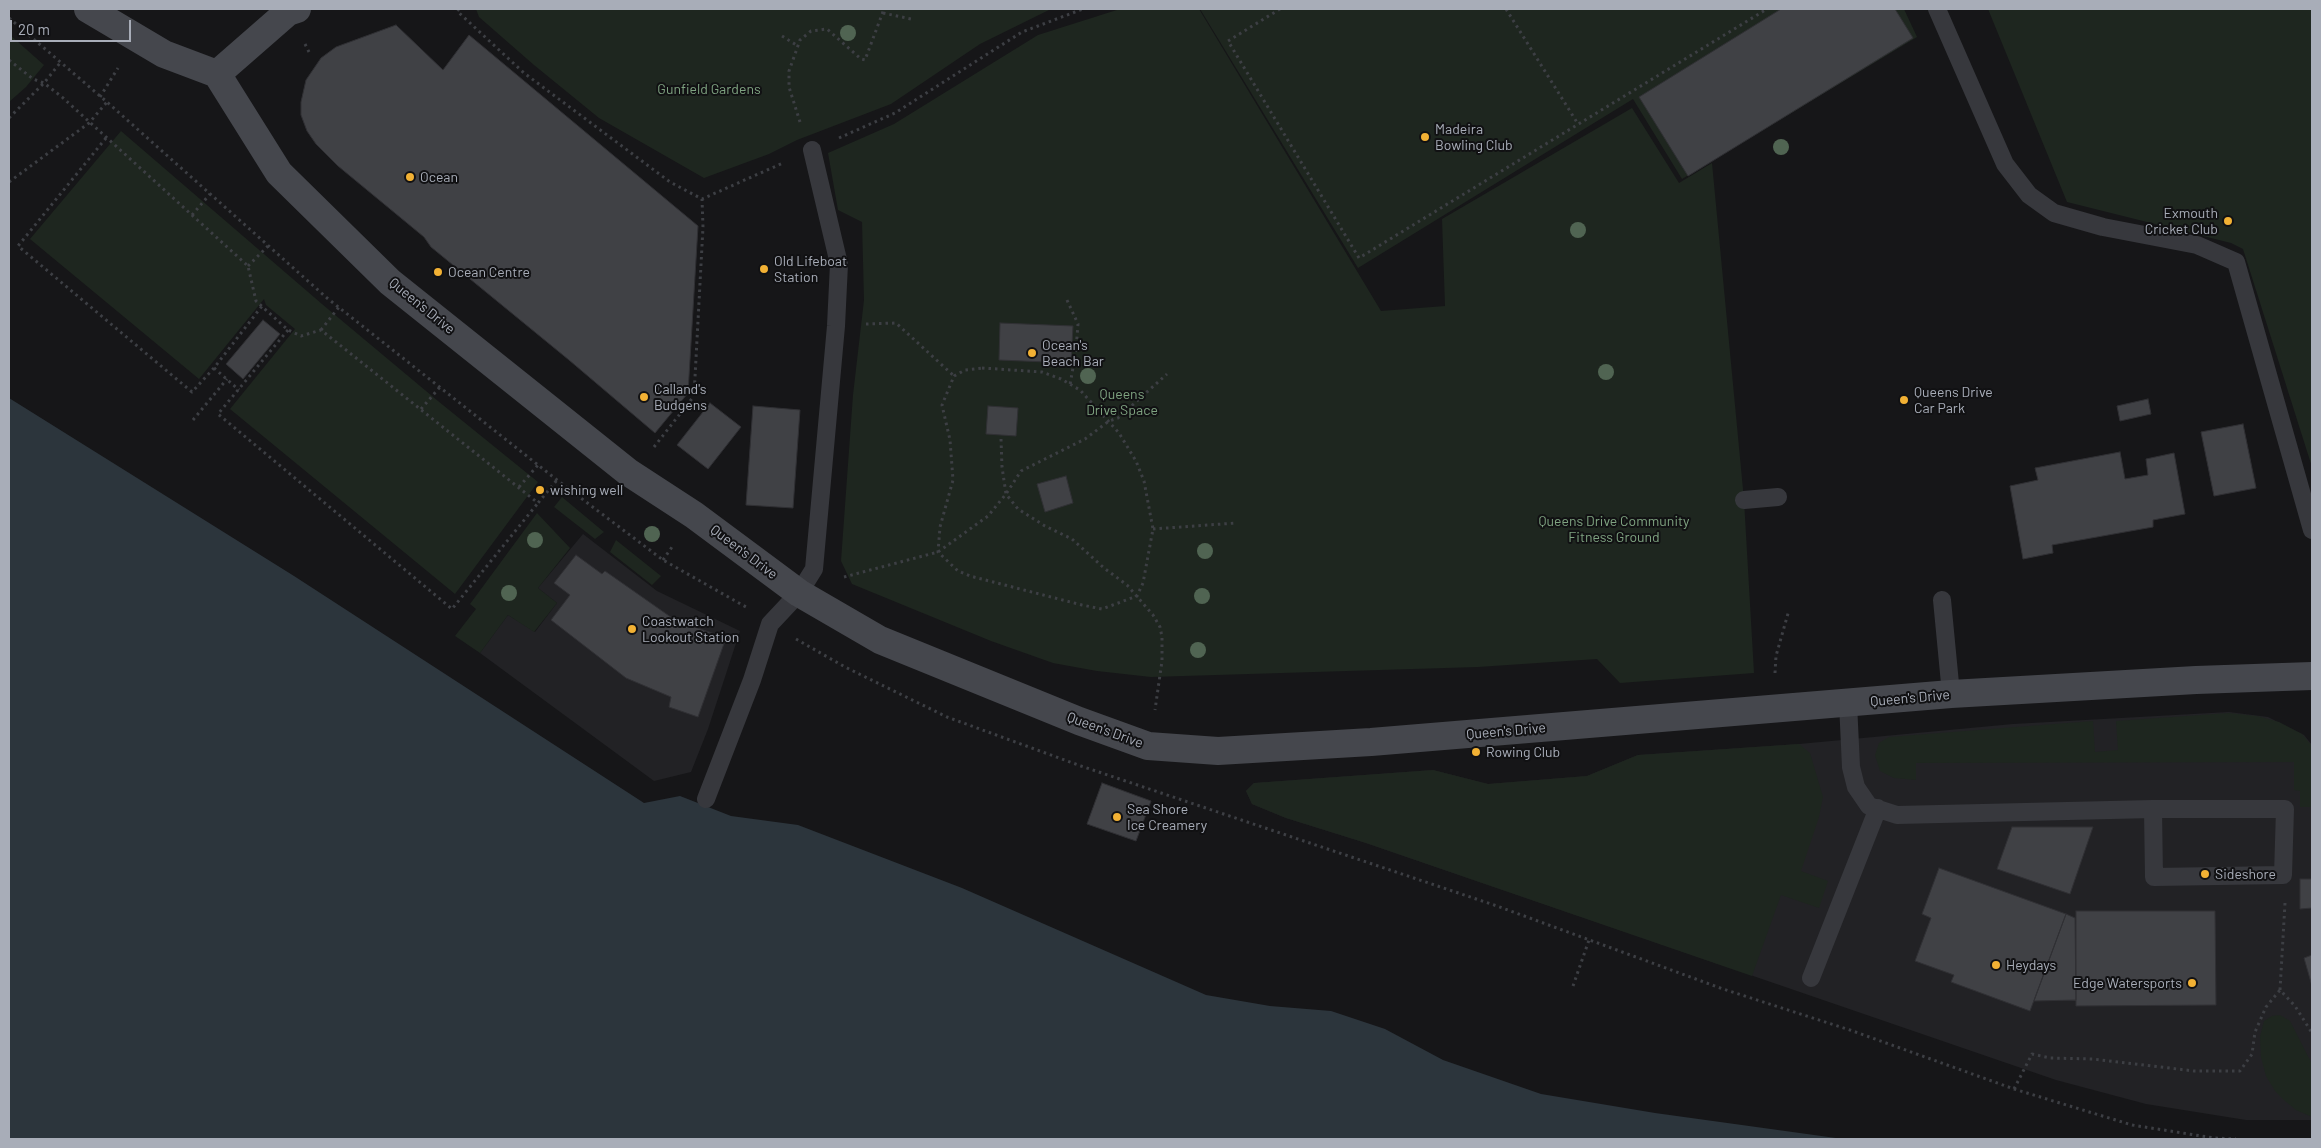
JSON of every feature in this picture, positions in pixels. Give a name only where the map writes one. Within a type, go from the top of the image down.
[{"type":"street","points":[[88,9],[164,54],[217,74],[288,12],[297,9]]},
{"type":"street","name":"Queen's Drive","points":[[217,74],[279,173],[390,282],[628,472],[694,515],[799,593],[880,640],[1079,721],[1148,746],[1218,751],[1371,742],[1951,694],[2196,680],[2312,676]]},
{"type":"lane","points":[[1937,9],[2005,164],[2029,196],[2054,213],[2103,227],[2197,244],[2236,262],[2312,530]]},
{"type":"lane","points":[[706,799],[752,680],[770,624],[799,593],[814,569],[836,326],[839,264],[812,150]]},
{"type":"lane","points":[[1744,500],[1778,497]]},
{"type":"lane","points":[[1942,600],[1951,694]]},
{"type":"lane","points":[[1848,703],[1851,767],[1856,787],[1869,806],[1897,814],[2153,809],[2284,808],[2283,876],[2154,877],[2153,809]]},
{"type":"lane","points":[[1811,978],[1878,808]]},
{"type":"path","points":[[459,9],[457,12],[524,73],[670,182],[702,199]]},
{"type":"path","points":[[702,199],[895,113],[1022,32],[1083,9]]},
{"type":"path","points":[[1280,9],[1228,41],[1359,258],[1767,9]]},
{"type":"path","points":[[1506,9],[1578,124]]},
{"type":"path","points":[[793,105],[789,86],[789,71],[800,40],[811,31],[827,29],[860,59],[865,60],[884,11],[911,19]]},
{"type":"path","points":[[9,18],[107,102],[338,307],[557,480],[679,571],[749,609],[770,624],[846,667],[947,717],[1081,766],[1420,880],[1723,989],[1850,1030],[2014,1089],[2132,1125],[2214,1138],[2236,1139]]},
{"type":"path","points":[[782,36],[798,46]]},
{"type":"path","points":[[9,60],[33,79],[44,83],[248,266],[256,301],[288,330],[301,336],[321,330],[338,307]]},
{"type":"path","points":[[9,118],[44,83],[60,63]]},
{"type":"path","points":[[9,182],[89,123],[107,102]]},
{"type":"path","points":[[106,138],[18,246],[192,392],[214,368],[262,306]]},
{"type":"path","points":[[192,215],[210,194]]},
{"type":"path","points":[[654,447],[694,396],[703,227],[702,199]]},
{"type":"path","points":[[248,266],[268,246]]},
{"type":"path","points":[[1067,300],[1078,324],[1070,385]]},
{"type":"path","points":[[836,326],[896,322],[954,376]]},
{"type":"path","points":[[288,330],[218,414],[452,610],[557,480]]},
{"type":"path","points":[[321,330],[538,503]]},
{"type":"path","points":[[214,368],[239,390]]},
{"type":"path","points":[[1014,369],[1042,372],[1080,390],[1119,433],[1136,461],[1144,481],[1153,528],[1143,583],[1137,596],[1102,609],[1082,605],[970,576],[958,571],[938,552],[940,527],[954,480],[950,440],[942,405],[954,376],[965,370],[1014,369]]},
{"type":"path","points":[[839,579],[938,552],[988,516],[1006,494],[1021,471],[1085,439],[1108,421],[1118,418],[1167,374]]},
{"type":"path","points":[[193,420],[227,379]]},
{"type":"path","points":[[421,409],[440,387]]},
{"type":"path","points":[[1001,439],[1002,467],[1006,494],[1018,509],[1045,526],[1072,539],[1137,596],[1153,615],[1162,637],[1155,710]]},
{"type":"path","points":[[519,488],[538,465]]},
{"type":"path","points":[[1153,528],[1236,523]]},
{"type":"path","points":[[1775,674],[1776,656],[1789,610]]},
{"type":"path","points":[[2014,1089],[2032,1054],[2050,1058],[2092,1059],[2194,1071],[2240,1071],[2252,1054],[2255,1032],[2266,1007],[2280,990],[2281,942],[2286,909],[2283,876]]},
{"type":"path","points":[[1573,986],[1589,940]]},
{"type":"path","points":[[2280,990],[2295,1006],[2312,1033]]},
{"type":"shaded area","points":[[9,398],[294,576],[644,803],[680,796],[731,816],[798,825],[962,888],[1206,995],[1270,1006],[1331,1011],[1385,1029],[1443,1060],[1541,1094],[1655,1113],[1843,1139],[9,1139]]},
{"type":"shaded area","points":[[583,534],[657,591],[740,631],[708,729],[691,772],[654,781],[480,653],[508,615],[535,632],[557,603],[538,588]]},
{"type":"shaded area","name":"Sideshore","points":[[2229,712],[2268,717],[2304,735],[2312,745],[2312,1120],[2246,1120],[2146,1104],[2056,1080],[1366,843],[1286,818],[1252,804],[1246,791],[1254,783],[1433,770],[1488,784],[1587,776],[1638,755],[1799,744],[2013,724]]},
{"type":"green space","name":"Gunfield Gardens","points":[[476,9],[1051,9],[980,44],[891,104],[797,140],[769,154],[704,178],[599,118],[479,17]]},
{"type":"green space","name":"Queens Drive Space","points":[[1120,9],[1199,9],[1381,311],[1445,306],[1442,219],[1632,108],[1679,183],[1712,163],[1744,500],[1754,673],[1620,683],[1597,659],[1478,667],[1151,677],[1097,671],[1053,663],[991,641],[852,584],[841,561],[853,395],[864,300],[862,222],[838,210],[828,153],[894,124],[1038,35]]},
{"type":"green space","name":"Madeira Bowling Club","points":[[1200,9],[1904,9],[1917,37],[1682,179],[1633,99],[1358,268]]},
{"type":"green space","name":"Exmouth Cricket Club","points":[[1988,9],[2312,9],[2312,467],[2243,249],[2231,243],[2067,202]]},
{"type":"green space","points":[[9,34],[44,65],[26,87],[9,102]]},
{"type":"green space","points":[[121,131],[322,304],[538,482],[455,594],[230,409],[295,329],[266,305],[264,299],[199,379],[30,239]]},
{"type":"green space","points":[[562,497],[604,532],[595,539],[554,507]]},
{"type":"green space","points":[[537,513],[570,548],[538,588],[557,603],[534,632],[508,615],[480,653],[455,636],[476,609],[470,604]]},
{"type":"green space","points":[[616,540],[661,576],[652,585],[610,552]]},
{"type":"green space","points":[[2229,713],[2257,716],[2279,722],[2302,734],[2312,746],[2312,807],[2300,807],[2300,791],[2294,790],[2294,762],[1916,763],[1916,780],[1894,778],[1880,771],[1875,755],[1879,743],[1889,737],[2093,721],[2095,752],[2118,750],[2116,721]]},
{"type":"green space","points":[[1799,744],[1810,753],[1823,797],[1819,817],[1801,871],[1828,881],[1819,908],[1781,895],[1752,976],[1366,843],[1286,818],[1252,804],[1246,791],[1254,783],[1433,770],[1488,784],[1587,776],[1638,755]]},
{"type":"green space","points":[[2280,1015],[2290,1021],[2312,1064],[2312,1117],[2296,1110],[2285,1101],[2275,1091],[2266,1076],[2261,1057],[2260,1037],[2264,1021],[2272,1016]]},
{"type":"building","points":[[1781,9],[1895,9],[1913,38],[1688,176],[1639,97]]},
{"type":"building","points":[[396,25],[443,70],[469,35],[698,226],[688,393],[655,433],[431,247],[424,237],[338,166],[316,144],[307,131],[301,115],[301,102],[306,80],[321,58],[336,47]]},
{"type":"building","points":[[263,320],[280,334],[243,379],[226,364]]},
{"type":"building","points":[[1000,323],[1073,326],[1071,363],[999,360]]},
{"type":"building","points":[[2148,399],[2151,414],[2120,421],[2117,406]]},
{"type":"building","points":[[710,403],[741,427],[708,469],[677,445]]},
{"type":"building","points":[[753,406],[800,410],[793,508],[746,505]]},
{"type":"building","points":[[988,406],[1018,408],[1016,436],[986,434]]},
{"type":"building","points":[[2243,424],[2256,488],[2214,496],[2201,432]]},
{"type":"building","points":[[2120,452],[2125,479],[2148,475],[2146,459],[2174,453],[2185,514],[2153,520],[2153,527],[2052,545],[2053,553],[2023,559],[2010,486],[2038,480],[2035,468]]},
{"type":"building","points":[[1066,476],[1073,503],[1045,512],[1037,484]]},
{"type":"building","name":"Coastwatch Lookout Station","points":[[576,555],[602,574],[605,571],[675,620],[726,638],[698,717],[669,707],[671,697],[626,678],[551,620],[570,595],[554,583]]},
{"type":"building","name":"Sea Shore Ice Creamery","points":[[1102,783],[1151,801],[1136,841],[1087,824]]},
{"type":"building","points":[[2012,827],[2093,827],[2070,894],[1997,869]]},
{"type":"building","points":[[1939,868],[2066,914],[2030,1011],[1951,982],[1954,975],[1915,961],[1931,918],[1922,914]]},
{"type":"building","points":[[2300,879],[2312,879],[2312,908],[2300,909]]},
{"type":"building","points":[[2076,911],[2215,911],[2216,1005],[2076,1006]]},
{"type":"building","points":[[2066,914],[2075,918],[2076,1000],[2034,1001]]},
{"type":"building","points":[[2312,955],[2312,986],[2304,958]]},
{"type":"place","name":"Madeira Bowling Club","points":[[1425,137]]},
{"type":"place","name":"Ocean","points":[[410,177]]},
{"type":"place","name":"Exmouth Cricket Club","points":[[2228,221]]},
{"type":"place","name":"Old Lifeboat Station","points":[[764,269]]},
{"type":"place","name":"Ocean Centre","points":[[438,272]]},
{"type":"place","name":"Ocean's Beach Bar","points":[[1032,353]]},
{"type":"place","name":"Calland's Budgens","points":[[644,397]]},
{"type":"place","name":"Queens Drive Car Park","points":[[1904,400]]},
{"type":"place","name":"wishing well","points":[[540,490]]},
{"type":"place","name":"Coastwatch Lookout Station","points":[[632,629]]},
{"type":"place","name":"Rowing Club","points":[[1476,752]]},
{"type":"place","name":"Sea Shore Ice Creamery","points":[[1117,817]]},
{"type":"place","name":"Sideshore","points":[[2205,874]]},
{"type":"place","name":"Heydays","points":[[1996,965]]},
{"type":"place","name":"Edge Watersports","points":[[2192,983]]},
{"type":"park label","name":"Queens Drive Community Fitness Ground","points":[[1614,530]]}]
